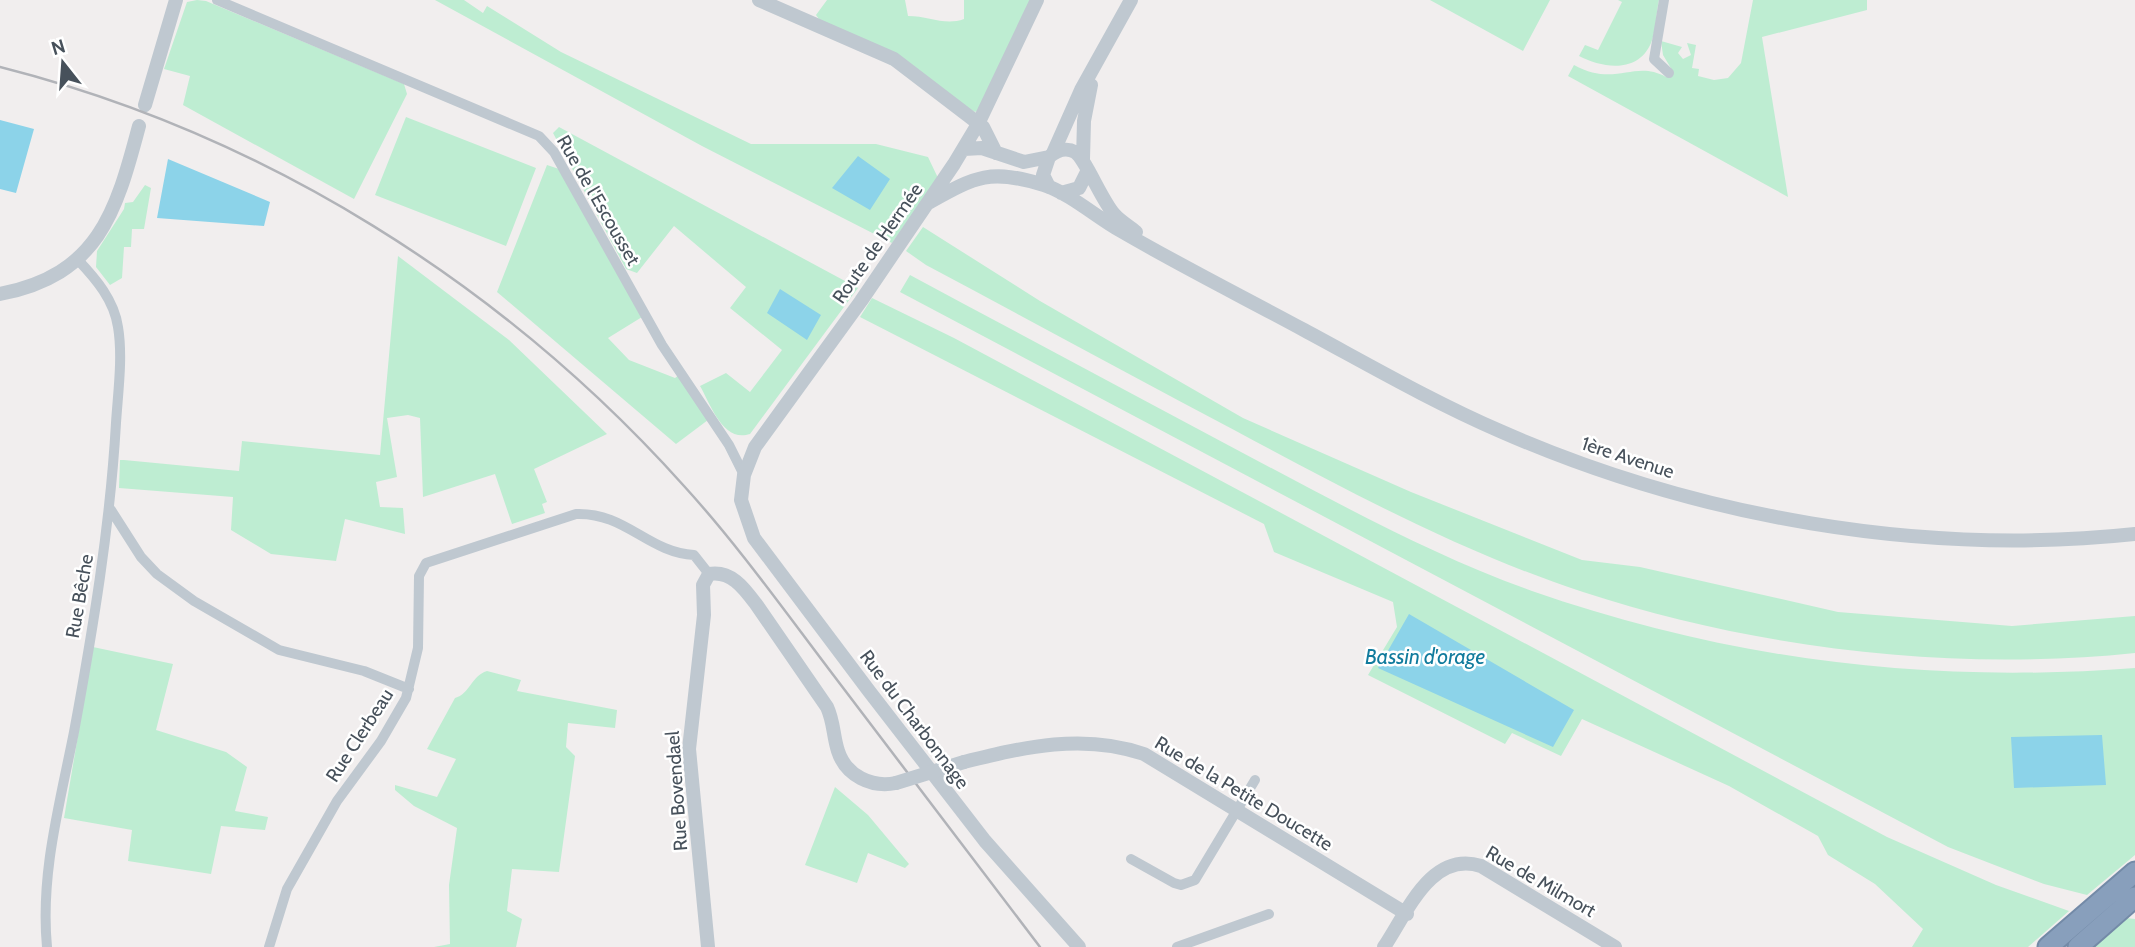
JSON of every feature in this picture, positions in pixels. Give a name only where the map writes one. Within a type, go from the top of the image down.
[{"type":"highway","points":[[2048,947],[2132,874]]},
{"type":"highway","points":[[2078,947],[2135,897]]},
{"type":"street","points":[[145,105],[176,0]]},
{"type":"street","name":"Rue de l'Escousset","points":[[217,0],[540,136],[554,152],[662,345],[729,445],[744,475]]},
{"type":"street","points":[[759,0],[894,59],[983,127],[996,153]]},
{"type":"street","name":"Route de Hermée","points":[[741,500],[744,475],[755,447],[964,149],[1037,0]]},
{"type":"street","points":[[1099,63],[1089,92],[1085,165],[1079,188],[1055,190],[1043,168],[1081,90],[1099,63],[1131,0]]},
{"type":"street","points":[[1664,0],[1654,59],[1669,73]]},
{"type":"street","points":[[0,294],[31,288],[78,260],[95,242],[110,218],[139,126]]},
{"type":"street","points":[[964,149],[982,148],[1024,162],[1067,150],[1085,165]]},
{"type":"street","points":[[954,164],[970,179]]},
{"type":"street","name":"1ère Avenue","points":[[1085,165],[1114,214],[1155,249]]},
{"type":"street","name":"1ère Avenue","points":[[928,203],[970,179],[1008,176],[1055,190],[1155,249],[1460,413],[1557,454],[1660,489],[1782,517],[1897,533],[2030,539],[2135,534]]},
{"type":"street","name":"Rue Bêche","points":[[47,947],[44,913],[55,821],[74,732],[111,510],[118,327],[111,303],[99,283],[78,260]]},
{"type":"street","name":"Rue du Charbonnage","points":[[741,500],[754,538],[869,691],[996,854],[1079,947]]},
{"type":"street","points":[[111,510],[141,558],[194,601],[279,650],[353,668],[409,689]]},
{"type":"street","name":"Rue Clerbeau","points":[[270,947],[287,889],[337,801],[398,715],[409,689],[418,648],[421,568],[431,561],[576,514],[597,513],[612,518],[677,554],[694,555],[709,574]]},
{"type":"street","name":"Rue de la Petite Doucette","points":[[709,574],[718,573],[730,577],[750,596],[827,707],[834,722],[837,749],[848,769],[873,784],[896,783],[964,762],[1058,743],[1077,741],[1119,746],[1162,764],[1406,914]]},
{"type":"street","name":"Rue Bovendael","points":[[708,947],[689,749],[704,615],[703,585],[709,574]]},
{"type":"street","points":[[1130,859],[1174,883],[1181,885],[1195,880],[1255,780]]},
{"type":"street","name":"Rue de Milmort","points":[[1406,914],[1431,877],[1445,865],[1467,862],[1480,866],[1615,947]]},
{"type":"street","points":[[1177,947],[1269,914]]},
{"type":"street","points":[[1384,947],[1406,914]]},
{"type":"green space","points":[[435,0],[464,0],[483,13],[487,6],[561,52],[751,144],[876,144],[928,157],[938,178],[892,243],[702,146]]},
{"type":"green space","points":[[827,0],[905,0],[908,16],[957,21],[964,19],[964,0],[1030,0],[982,108],[975,112],[826,29],[816,15]]},
{"type":"green space","points":[[1430,0],[1550,0],[1523,51]]},
{"type":"green space","points":[[1618,0],[1659,0],[1653,38],[1645,53],[1638,60],[1619,66],[1598,63],[1579,56],[1585,45],[1598,50],[1622,2]]},
{"type":"green space","points":[[1753,0],[1867,0],[1867,10],[1762,37],[1788,197],[1568,76],[1574,65],[1602,74],[1644,71],[1666,77],[1672,70],[1663,55],[1661,41],[1682,47],[1678,53],[1683,59],[1691,55],[1687,43],[1696,45],[1692,68],[1699,69],[1698,76],[1714,80],[1728,78],[1741,63]]},
{"type":"green space","points":[[206,1],[404,84],[407,94],[354,199],[183,105],[190,76],[164,69],[187,2]]},
{"type":"green space","points":[[406,117],[536,168],[506,246],[375,195]]},
{"type":"green space","points":[[559,127],[858,288],[750,434],[732,433],[725,428],[700,386],[726,373],[750,392],[782,350],[730,308],[746,287],[674,226],[637,273],[626,269],[553,133]]},
{"type":"green space","points":[[547,165],[559,169],[642,317],[608,338],[629,360],[675,378],[679,375],[708,420],[676,444],[497,292]]},
{"type":"green space","points":[[145,185],[151,188],[144,229],[132,229],[131,247],[124,247],[122,278],[110,285],[96,267],[97,251],[124,209],[125,203],[133,202]]},
{"type":"green space","points":[[923,227],[1040,301],[1243,418],[1411,492],[1582,560],[1640,567],[1838,612],[2012,626],[2135,616],[2135,653],[1996,660],[1856,651],[1717,628],[1649,612],[1583,592],[1493,558],[1363,498],[926,265],[906,251]]},
{"type":"green space","points":[[398,256],[509,340],[607,434],[534,469],[547,502],[542,504],[545,513],[512,524],[495,474],[423,497],[420,418],[408,415],[387,418],[397,477],[376,482],[380,507],[403,508],[405,534],[345,519],[336,561],[271,554],[231,530],[233,497],[119,488],[120,460],[239,471],[242,441],[380,455]]},
{"type":"green space","points":[[910,275],[1241,452],[1421,544],[1494,577],[1606,615],[1755,650],[1905,669],[2057,672],[2135,668],[2135,855],[2087,895],[2044,884],[1948,847],[900,292]]},
{"type":"green space","points":[[872,298],[954,338],[1887,837],[1996,885],[2069,911],[2028,947],[1912,947],[1923,929],[1875,884],[1828,855],[1818,836],[1729,786],[1582,719],[1561,756],[1512,733],[1505,744],[1368,675],[1397,627],[1393,602],[1274,552],[1264,524],[860,317]]},
{"type":"green space","points":[[93,647],[173,664],[156,730],[226,752],[247,767],[235,811],[268,817],[265,830],[221,826],[211,874],[128,861],[132,830],[64,818]]},
{"type":"green space","points":[[487,671],[521,680],[517,691],[617,710],[615,728],[568,723],[566,747],[575,756],[559,872],[512,869],[507,911],[522,919],[516,947],[434,947],[450,944],[449,885],[457,828],[414,806],[395,790],[395,785],[437,797],[456,759],[427,749],[455,698]]},
{"type":"green space","points":[[835,787],[868,815],[909,864],[905,868],[868,853],[857,883],[805,865]]},
{"type":"green space","points":[[2126,918],[2135,919],[2135,947],[2094,947]]},
{"type":"water","points":[[0,120],[34,129],[16,193],[0,189]]},
{"type":"water","points":[[858,156],[890,179],[870,210],[832,188]]},
{"type":"water","points":[[168,159],[270,202],[264,226],[157,218]]},
{"type":"water","points":[[780,289],[821,315],[807,340],[767,313]]},
{"type":"water","name":"Bassin d'orage","points":[[1409,614],[1574,710],[1553,747],[1378,668]]},
{"type":"water","points":[[2102,735],[2106,785],[2014,788],[2011,737]]},
{"type":"railway","points":[[0,67],[98,96],[193,132],[285,176],[373,226],[458,282],[538,345],[613,413],[684,486],[722,530],[1040,947]]}]
